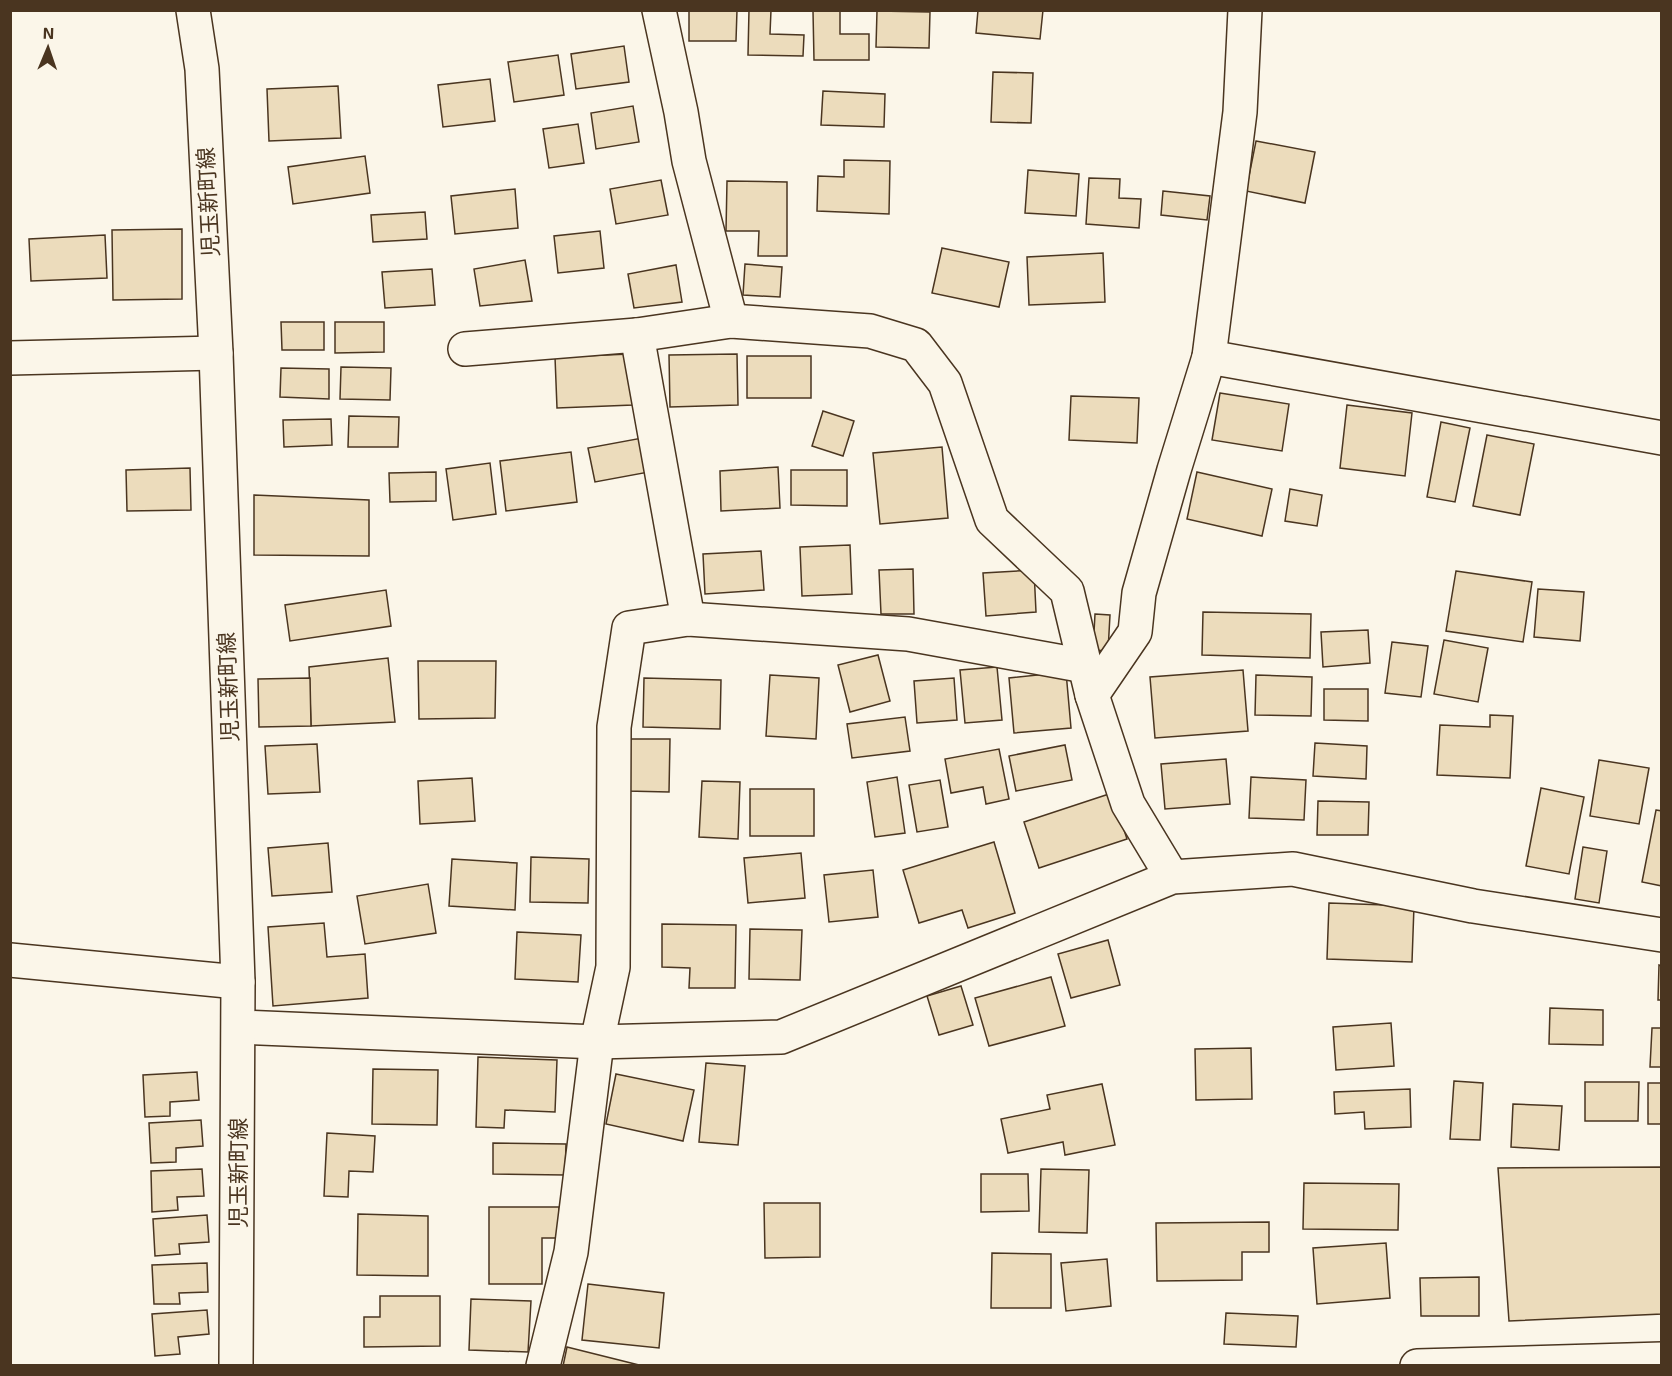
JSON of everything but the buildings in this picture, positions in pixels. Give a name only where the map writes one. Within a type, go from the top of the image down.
[{"type":"street","name":"児玉新町線","points":[[193,10],[202,69],[216,353],[238,982],[236,1365]]},
{"type":"street","points":[[658,10],[681,112],[689,161],[731,321]]},
{"type":"street","points":[[1089,681],[1135,632],[1139,593],[1209,357],[1240,112],[1245,10]]},
{"type":"street","points":[[465,349],[637,335],[731,321],[870,331],[916,345],[945,383],[993,520],[1067,591],[1089,681],[1128,804],[1172,877]]},
{"type":"street","points":[[637,335],[688,619]]},
{"type":"street","points":[[10,358],[216,353]]},
{"type":"street","points":[[1209,357],[1662,438]]},
{"type":"street","points":[[543,1365],[571,1252],[597,1042],[613,967],[614,727],[629,628],[688,619],[908,634],[1089,681]]},
{"type":"street","points":[[239,1027],[597,1042],[780,1037],[1172,877],[1293,869],[1473,906],[1662,936]]},
{"type":"street","points":[[10,960],[238,982]]},
{"type":"street","points":[[1417,1365],[1662,1359]]}]
